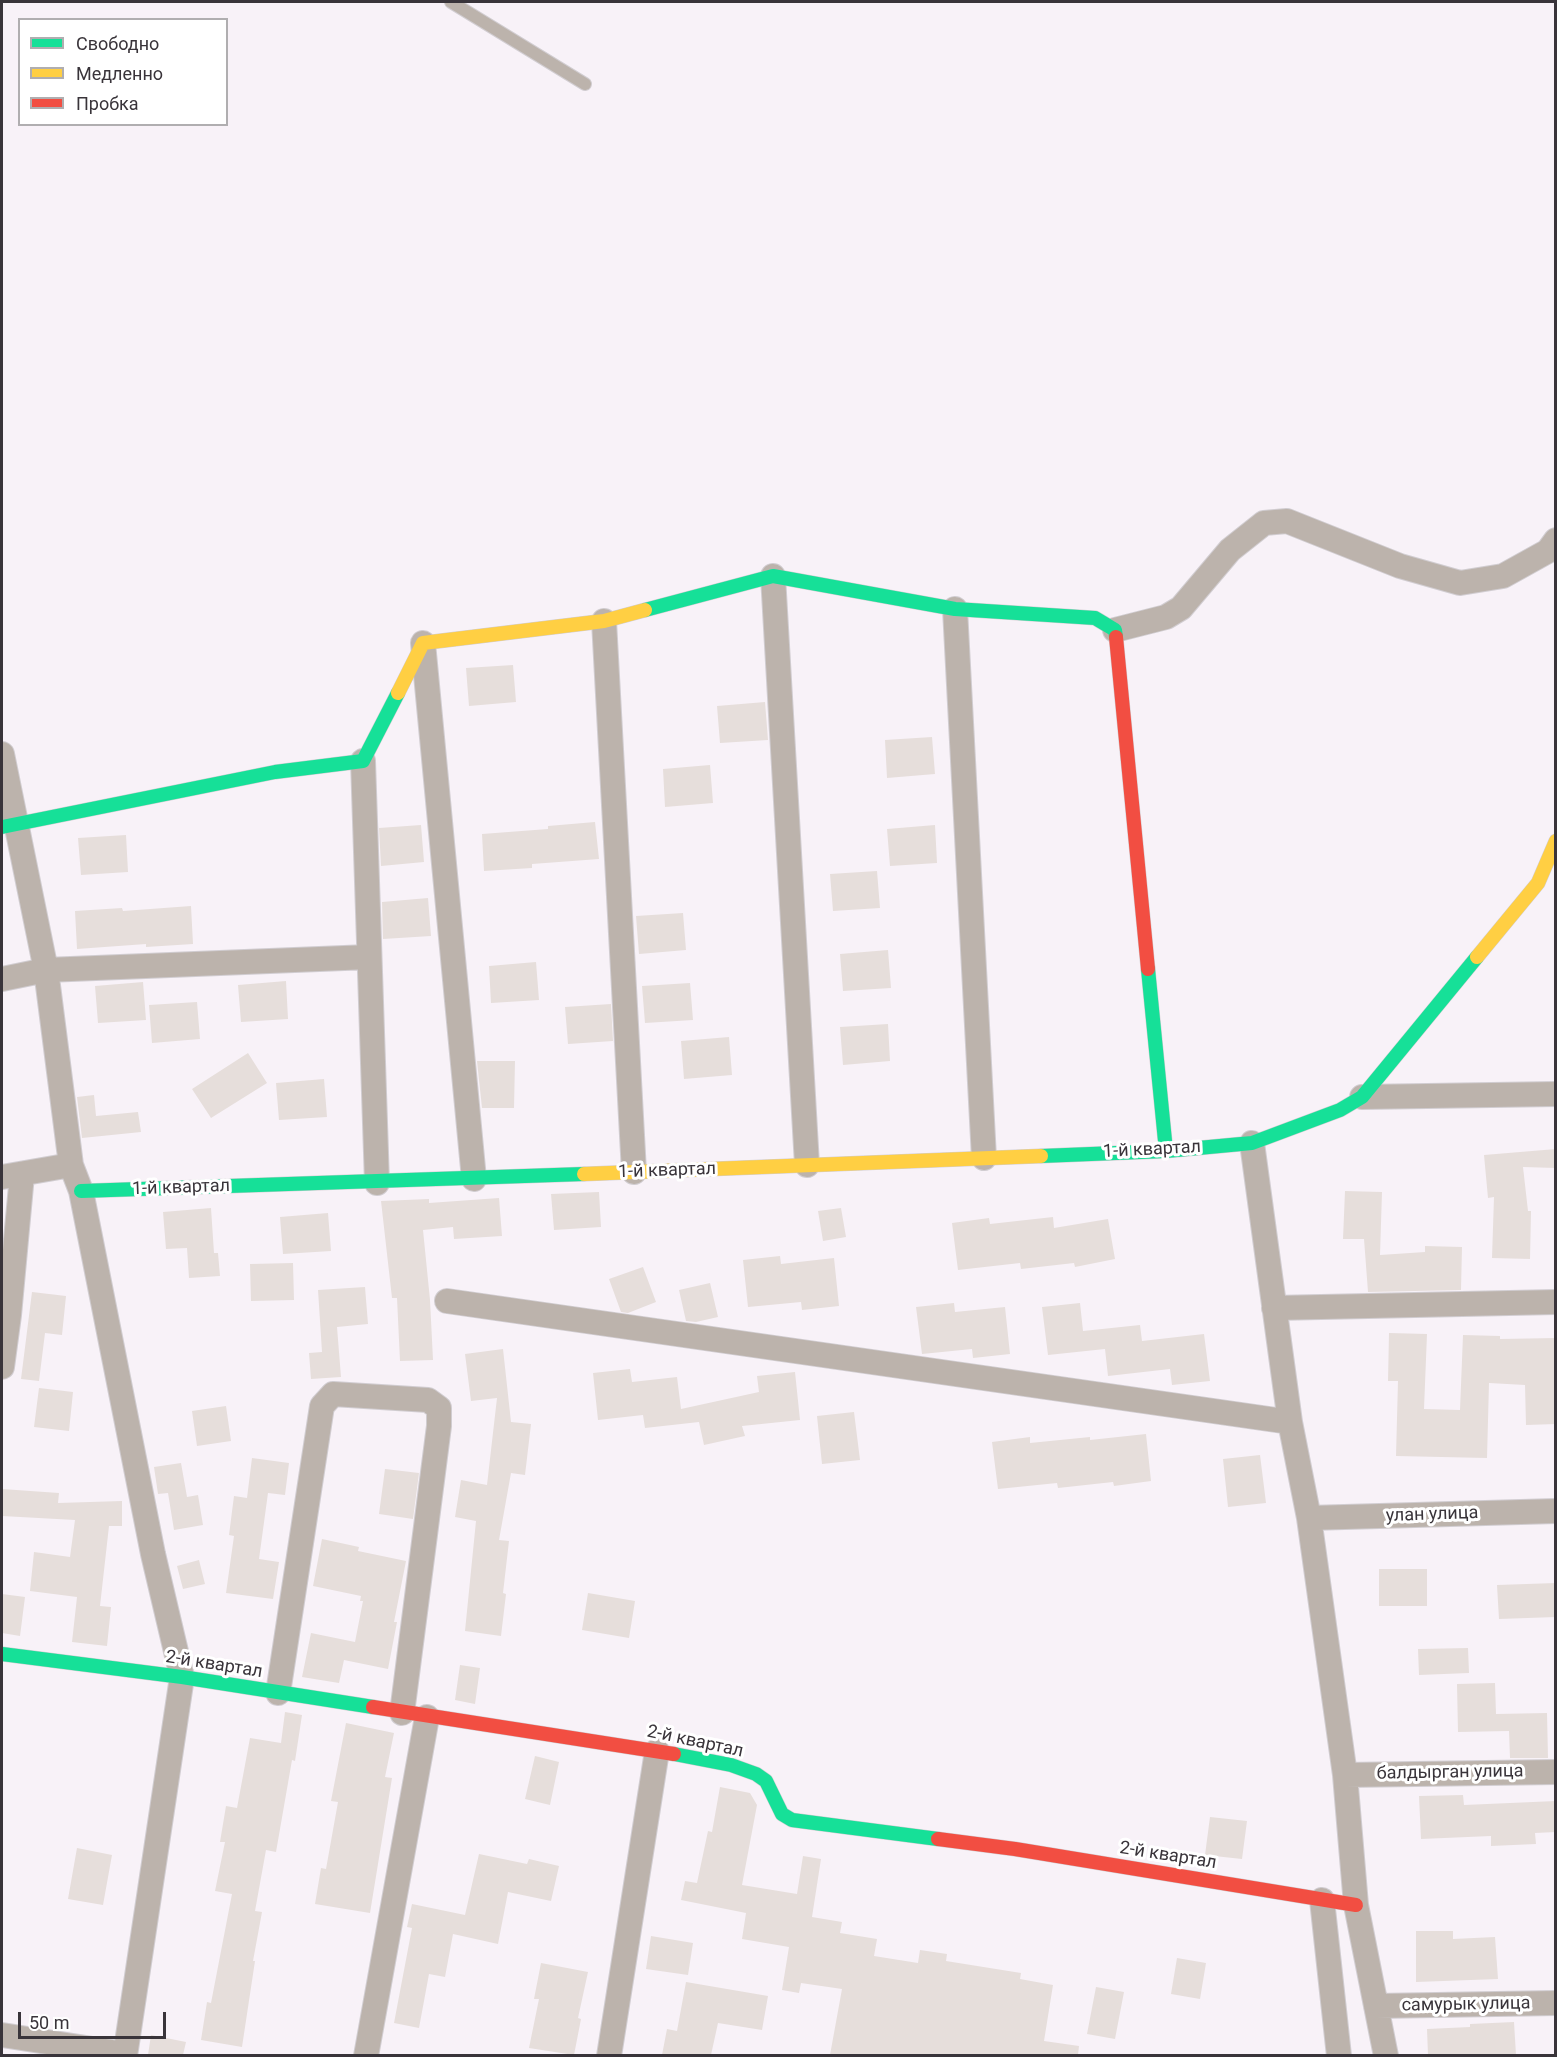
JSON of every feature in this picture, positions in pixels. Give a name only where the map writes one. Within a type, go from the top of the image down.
[{"type":"street","points":[[423,643],[604,621],[773,576],[955,609],[1095,618],[1115,630],[1166,617],[1181,608],[1230,550],[1264,523],[1287,521],[1400,566],[1460,583],[1503,576],[1548,551],[1556,540]]},
{"type":"street","points":[[773,576],[807,1165]]},
{"type":"street","points":[[955,609],[984,1158]]},
{"type":"street","points":[[604,621],[634,1172]]},
{"type":"street","points":[[1115,630],[1166,1151]]},
{"type":"street","points":[[377,1183],[363,761],[423,643]]},
{"type":"street","points":[[423,643],[474,1179]]},
{"type":"street","points":[[2,754],[9,826],[46,970],[71,1165],[81,1191],[153,1554],[182,1677],[125,2055],[2,2035]]},
{"type":"street","points":[[9,826],[275,772],[363,761]]},
{"type":"street","points":[[1362,1097],[1538,883],[1556,841]]},
{"type":"street","points":[[2,979],[46,970],[369,957]]},
{"type":"street","points":[[1362,1097],[1556,1094]]},
{"type":"street","name":"1-й квартал","points":[[81,1191],[377,1183],[1166,1151],[1252,1143],[1340,1110],[1362,1097]]},
{"type":"street","points":[[1252,1143],[1290,1422],[1309,1518],[1345,1775],[1356,1905],[1386,2055]]},
{"type":"street","points":[[2,1367],[9,1315],[12,1176],[71,1165]]},
{"type":"street","points":[[447,1301],[1290,1422]]},
{"type":"street","points":[[1274,1308],[1556,1302]]},
{"type":"street","points":[[278,1693],[322,1406],[333,1394],[428,1400],[439,1408],[438,1426],[402,1713]]},
{"type":"street","name":"улан улица","points":[[1309,1518],[1556,1511]]},
{"type":"street","name":"2-й квартал","points":[[2,1654],[182,1677],[657,1751],[731,1765],[756,1774],[766,1781],[782,1814],[792,1820],[1015,1849],[1356,1905]]},
{"type":"street","points":[[366,2055],[428,1717]]},
{"type":"street","points":[[609,2055],[657,1751]]},
{"type":"street","name":"балдырган улица","points":[[1345,1775],[1556,1772]]},
{"type":"street","points":[[1322,1900],[1339,2055]]},
{"type":"street","name":"самурык улица","points":[[1376,2006],[1556,2003]]},
{"type":"lane","points":[[451,2],[585,84]]},
{"type":"lane","points":[[1538,883],[1556,882]]},
{"type":"building","points":[[513,665],[516,702],[469,706],[466,668]]},
{"type":"building","points":[[765,702],[768,740],[720,743],[717,706]]},
{"type":"building","points":[[932,737],[935,774],[887,778],[885,740]]},
{"type":"building","points":[[710,765],[713,803],[665,807],[663,769]]},
{"type":"building","points":[[595,822],[599,859],[532,864],[532,868],[484,871],[482,834],[548,829],[548,826]]},
{"type":"building","points":[[421,825],[424,862],[381,866],[379,828]]},
{"type":"building","points":[[935,825],[937,863],[890,866],[887,829]]},
{"type":"building","points":[[126,835],[128,872],[81,875],[78,838]]},
{"type":"building","points":[[877,871],[880,908],[833,911],[830,874]]},
{"type":"building","points":[[428,898],[431,936],[383,939],[382,902]]},
{"type":"building","points":[[191,906],[193,944],[146,947],[146,944],[77,949],[75,911],[122,908],[123,911]]},
{"type":"building","points":[[683,913],[686,950],[639,954],[636,916]]},
{"type":"building","points":[[888,950],[891,988],[843,991],[840,954]]},
{"type":"building","points":[[536,962],[539,1000],[491,1003],[489,966]]},
{"type":"building","points":[[286,981],[288,1019],[241,1022],[238,985]]},
{"type":"building","points":[[143,982],[146,1020],[98,1023],[95,986]]},
{"type":"building","points":[[690,983],[693,1020],[645,1023],[642,986]]},
{"type":"building","points":[[197,1002],[200,1039],[152,1043],[149,1005]]},
{"type":"building","points":[[611,1004],[613,1041],[568,1044],[565,1007]]},
{"type":"building","points":[[888,1024],[890,1061],[843,1065],[840,1027]]},
{"type":"building","points":[[729,1037],[732,1075],[684,1079],[681,1041]]},
{"type":"building","points":[[248,1053],[267,1083],[211,1118],[192,1089]]},
{"type":"building","points":[[477,1061],[515,1061],[514,1108],[482,1108]]},
{"type":"building","points":[[324,1079],[327,1117],[279,1120],[276,1083]]},
{"type":"building","points":[[94,1095],[96,1116],[138,1112],[141,1132],[82,1138],[77,1097]]},
{"type":"building","points":[[1556,1149],[1556,1168],[1523,1167],[1528,1211],[1531,1211],[1530,1259],[1492,1258],[1494,1197],[1488,1198],[1484,1155]]},
{"type":"building","points":[[1345,1191],[1382,1192],[1380,1255],[1425,1252],[1425,1246],[1462,1247],[1461,1290],[1368,1292],[1364,1239],[1343,1239]]},
{"type":"building","points":[[599,1192],[601,1227],[554,1230],[551,1194]]},
{"type":"building","points":[[499,1198],[502,1236],[454,1239],[453,1227],[423,1230],[433,1360],[400,1361],[397,1298],[392,1298],[381,1201],[429,1199],[429,1203]]},
{"type":"building","points":[[211,1208],[214,1253],[218,1253],[220,1276],[189,1278],[187,1248],[166,1249],[163,1212]]},
{"type":"building","points":[[841,1208],[846,1237],[823,1241],[818,1211]]},
{"type":"building","points":[[328,1213],[331,1251],[283,1254],[280,1217]]},
{"type":"building","points":[[1053,1217],[1054,1228],[1108,1219],[1115,1259],[1075,1267],[1074,1263],[1021,1269],[1020,1263],[958,1270],[952,1223],[989,1218],[990,1224]]},
{"type":"building","points":[[780,1256],[781,1264],[834,1258],[839,1306],[802,1310],[801,1302],[748,1307],[743,1260]]},
{"type":"building","points":[[293,1263],[294,1300],[251,1301],[250,1264]]},
{"type":"building","points":[[643,1267],[656,1302],[628,1313],[621,1312],[609,1279]]},
{"type":"building","points":[[710,1283],[718,1317],[696,1322],[686,1321],[679,1290]]},
{"type":"building","points":[[365,1287],[368,1324],[337,1327],[341,1377],[311,1379],[309,1353],[322,1352],[318,1290]]},
{"type":"building","points":[[32,1292],[66,1296],[62,1335],[45,1333],[39,1381],[21,1379]]},
{"type":"building","points":[[954,1303],[955,1312],[1005,1307],[1010,1354],[973,1358],[972,1349],[922,1354],[916,1307]]},
{"type":"building","points":[[1080,1303],[1083,1331],[1140,1325],[1142,1341],[1204,1334],[1210,1381],[1172,1385],[1170,1369],[1108,1376],[1105,1349],[1048,1355],[1042,1307]]},
{"type":"building","points":[[1389,1333],[1427,1334],[1424,1409],[1460,1410],[1463,1335],[1500,1336],[1500,1339],[1556,1338],[1556,1424],[1526,1425],[1525,1385],[1489,1383],[1487,1458],[1396,1456],[1398,1381],[1388,1381]]},
{"type":"building","points":[[503,1349],[511,1422],[531,1424],[525,1475],[511,1473],[499,1540],[509,1541],[501,1636],[465,1631],[476,1521],[455,1517],[461,1480],[487,1485],[497,1398],[471,1401],[465,1354]]},
{"type":"building","points":[[630,1369],[632,1382],[677,1377],[681,1409],[759,1392],[757,1376],[795,1372],[800,1420],[742,1426],[745,1436],[704,1445],[699,1422],[645,1428],[643,1415],[598,1420],[593,1373]]},
{"type":"building","points":[[39,1388],[73,1392],[69,1431],[34,1427]]},
{"type":"building","points":[[226,1406],[231,1441],[197,1446],[192,1411]]},
{"type":"building","points":[[854,1412],[860,1460],[822,1464],[817,1416]]},
{"type":"building","points":[[1146,1434],[1151,1481],[1114,1486],[1113,1482],[1058,1488],[1057,1483],[998,1489],[992,1442],[1030,1437],[1030,1443],[1090,1437],[1090,1440]]},
{"type":"building","points":[[1260,1455],[1266,1503],[1228,1507],[1223,1459]]},
{"type":"building","points":[[252,1458],[289,1463],[285,1495],[268,1493],[259,1559],[279,1562],[273,1599],[226,1593],[234,1536],[229,1535],[234,1496],[247,1498]]},
{"type":"building","points":[[181,1463],[187,1497],[198,1495],[203,1525],[174,1530],[168,1493],[158,1494],[154,1467]]},
{"type":"building","points":[[385,1469],[419,1473],[413,1519],[379,1514]]},
{"type":"building","points":[[2,1489],[59,1493],[58,1503],[122,1501],[122,1526],[109,1526],[100,1606],[111,1607],[107,1646],[72,1642],[77,1597],[30,1591],[34,1552],[70,1557],[75,1520],[2,1516]]},
{"type":"building","points":[[322,1539],[359,1547],[358,1551],[406,1561],[394,1622],[397,1622],[388,1669],[344,1660],[339,1683],[302,1677],[311,1633],[355,1642],[363,1601],[360,1601],[361,1596],[313,1586]]},
{"type":"building","points":[[199,1560],[205,1584],[183,1589],[177,1566]]},
{"type":"building","points":[[1379,1569],[1427,1569],[1427,1606],[1379,1606]]},
{"type":"building","points":[[1556,1583],[1556,1617],[1499,1619],[1497,1585]]},
{"type":"building","points":[[588,1593],[635,1601],[629,1638],[582,1630]]},
{"type":"building","points":[[2,1594],[25,1597],[20,1636],[2,1633]]},
{"type":"building","points":[[1468,1648],[1469,1673],[1419,1675],[1418,1649]]},
{"type":"building","points":[[460,1665],[480,1668],[475,1704],[455,1700]]},
{"type":"building","points":[[1495,1683],[1496,1714],[1547,1713],[1548,1758],[1510,1758],[1509,1731],[1458,1732],[1457,1684]]},
{"type":"building","points":[[285,1712],[302,1715],[276,1852],[266,1850],[255,1911],[262,1912],[242,2047],[201,2040],[207,2002],[211,2003],[232,1894],[215,1891],[225,1842],[220,1842],[226,1806],[237,1808],[250,1738],[281,1743]]},
{"type":"building","points":[[346,1723],[394,1733],[385,1777],[392,1778],[370,1913],[315,1904],[321,1868],[326,1869],[338,1802],[331,1801]]},
{"type":"building","points":[[535,1756],[559,1762],[550,1805],[525,1799]]},
{"type":"building","points":[[720,1787],[750,1793],[757,1805],[742,1885],[797,1894],[803,1856],[821,1859],[812,1917],[842,1922],[840,1933],[877,1939],[874,1956],[918,1963],[920,1950],[947,1954],[946,1961],[1021,1973],[1020,1979],[1053,1985],[1044,2041],[1079,2046],[1078,2055],[830,2055],[842,1989],[801,1983],[799,1993],[782,1990],[789,1947],[742,1939],[746,1913],[681,1900],[685,1881],[697,1883],[708,1831],[712,1832]]},
{"type":"building","points":[[1463,1795],[1464,1805],[1556,1801],[1556,1832],[1535,1833],[1536,1844],[1491,1846],[1491,1836],[1421,1839],[1419,1796]]},
{"type":"building","points":[[1210,1817],[1247,1821],[1242,1859],[1205,1855]]},
{"type":"building","points":[[77,1848],[112,1855],[103,1905],[68,1899]]},
{"type":"building","points":[[479,1854],[527,1864],[529,1859],[559,1866],[551,1901],[508,1892],[498,1944],[453,1934],[445,1977],[429,1974],[419,2028],[394,2023],[412,1928],[407,1927],[412,1904],[465,1915]]},
{"type":"building","points":[[1416,1931],[1453,1931],[1453,1939],[1495,1937],[1498,1979],[1416,1982]]},
{"type":"building","points":[[651,1936],[693,1943],[688,1975],[646,1969]]},
{"type":"building","points":[[1177,1958],[1206,1963],[1200,1999],[1171,1994]]},
{"type":"building","points":[[541,1963],[588,1972],[578,2018],[581,2019],[574,2055],[529,2048],[539,1999],[534,1999]]},
{"type":"building","points":[[686,1982],[768,1996],[762,2030],[718,2023],[711,2055],[662,2055],[667,2029],[677,2031]]},
{"type":"building","points":[[1096,1987],[1124,1992],[1115,2039],[1087,2034]]},
{"type":"building","points":[[1514,2022],[1516,2055],[1428,2055],[1427,2029]]},
{"type":"building","points":[[151,2035],[186,2042],[183,2055],[148,2055]]},
{"type":"traffic: fast","points":[[645,610],[773,576],[955,609],[1095,618],[1115,630],[1116,637]]},
{"type":"traffic: fast","points":[[2,827],[275,772],[363,761],[398,693]]},
{"type":"traffic: fast","points":[[1041,1156],[1166,1151],[1252,1143],[1340,1110],[1362,1097],[1477,957]]},
{"type":"traffic: fast","points":[[1148,969],[1166,1151]]},
{"type":"traffic: fast","points":[[81,1191],[584,1174]]},
{"type":"traffic: fast","points":[[2,1654],[182,1677],[373,1707]]},
{"type":"traffic: fast","points":[[674,1754],[731,1765],[756,1774],[766,1781],[782,1814],[792,1820],[938,1839]]},
{"type":"traffic: slow","points":[[398,693],[423,643],[604,621],[645,610]]},
{"type":"traffic: slow","points":[[1477,957],[1538,883],[1556,841]]},
{"type":"traffic: slow","points":[[584,1174],[1041,1156]]},
{"type":"traffic: jam","points":[[1116,637],[1148,969]]},
{"type":"traffic: jam","points":[[373,1707],[674,1754]]},
{"type":"traffic: jam","points":[[938,1839],[1015,1849],[1356,1905]]}]
